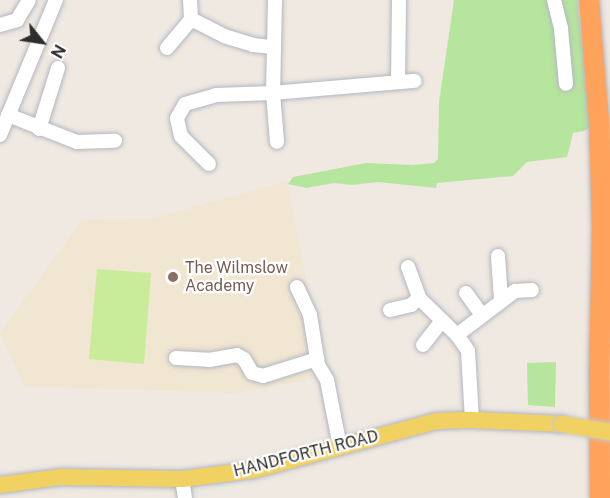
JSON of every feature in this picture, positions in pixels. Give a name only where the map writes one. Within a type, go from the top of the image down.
[{"type":"highway","points":[[589,0],[599,121],[602,228],[599,373],[600,498]]},
{"type":"main road","name":"HANDFORTH ROAD","points":[[0,485],[61,477],[182,479],[254,470],[437,421],[472,420],[562,424],[610,432]]},
{"type":"street","points":[[0,25],[17,20],[29,0]]},
{"type":"street","points":[[0,135],[56,0]]},
{"type":"street","points":[[167,48],[190,20],[190,0]]},
{"type":"street","points":[[275,0],[273,93],[277,142]]},
{"type":"street","points":[[398,82],[399,0]]},
{"type":"street","points":[[554,0],[561,29],[566,84]]},
{"type":"street","points":[[190,20],[224,36],[253,45],[273,47]]},
{"type":"street","points":[[39,129],[50,101],[58,68]]},
{"type":"street","points":[[209,164],[181,136],[177,118],[185,104],[216,95],[273,93],[414,81]]},
{"type":"street","points":[[8,116],[77,142],[115,141]]},
{"type":"street","points":[[498,256],[501,300]]},
{"type":"street","points":[[408,267],[419,298],[457,335],[468,351],[471,363],[472,420]]},
{"type":"street","points":[[297,287],[310,315],[317,359],[327,380],[340,447]]},
{"type":"street","points":[[457,335],[514,291],[532,290]]},
{"type":"street","points":[[466,292],[482,315]]},
{"type":"street","points":[[390,310],[411,305],[419,298]]},
{"type":"street","points":[[423,345],[442,321]]},
{"type":"street","points":[[176,358],[209,360],[226,355],[237,355],[244,359],[252,373],[263,376],[317,359]]},
{"type":"street","points":[[182,479],[185,498]]},
{"type":"shaded area","name":"The Wilmslow Academy","points":[[287,181],[321,358],[338,418],[324,420],[319,378],[235,393],[24,386],[0,333],[82,220],[151,219]]},
{"type":"green space","points":[[454,0],[577,0],[591,126],[584,131],[573,133],[567,157],[527,162],[513,176],[437,183],[436,188],[378,182],[352,185],[334,183],[306,188],[288,184],[293,177],[366,163],[413,165],[434,163],[438,159],[439,102]]},
{"type":"green space","points":[[97,269],[151,273],[144,364],[89,359]]},
{"type":"green space","points":[[556,362],[555,407],[528,405],[527,363]]},
{"type":"place","name":"The Wilmslow Academy","points":[[173,277]]}]
